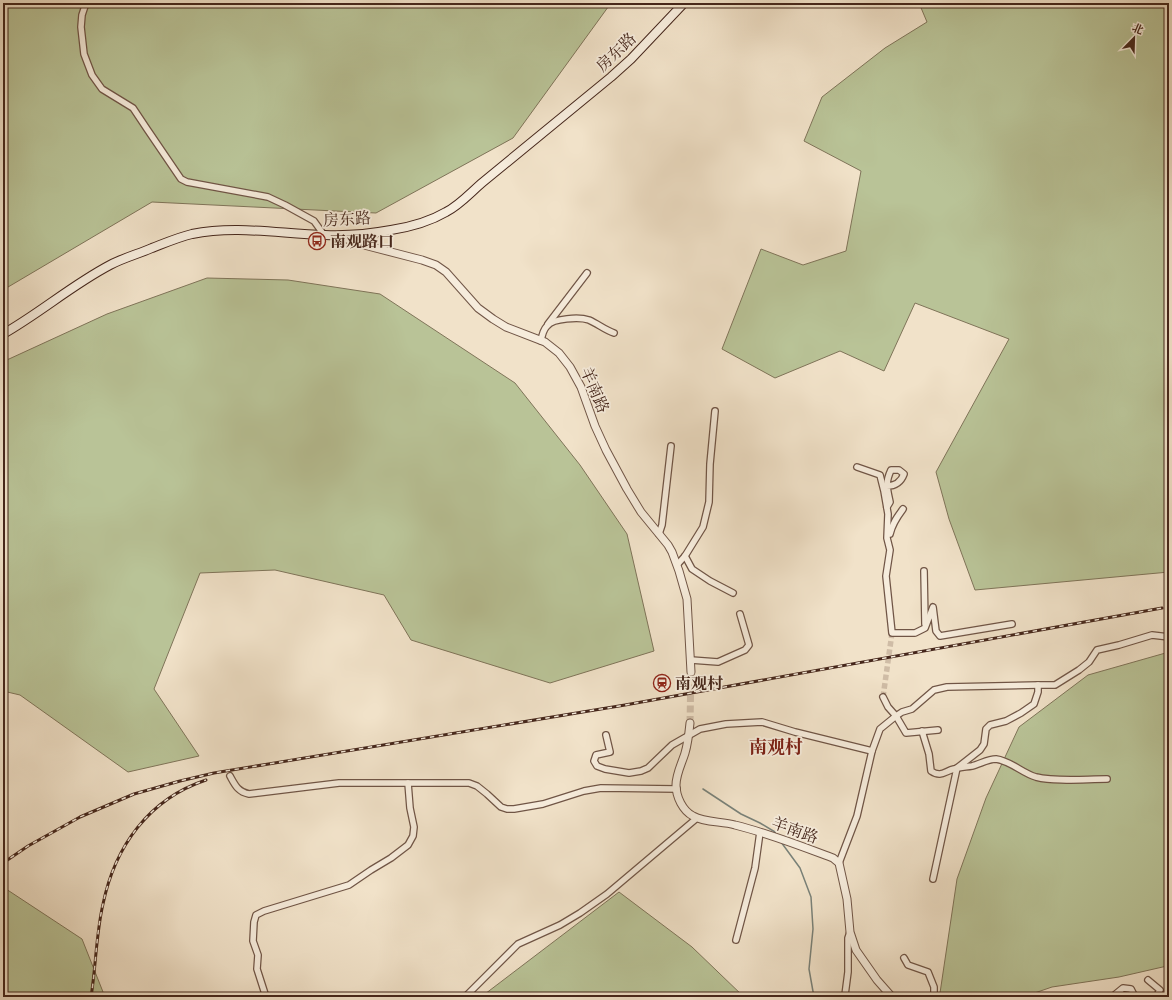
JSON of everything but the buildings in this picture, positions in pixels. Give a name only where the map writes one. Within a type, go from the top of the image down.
[{"type":"main road","name":"房东路","points":[[3,334],[21,324],[84,281],[111,265],[161,244],[191,234],[242,230],[338,236],[360,235],[404,228],[425,222],[446,212],[611,77],[631,59],[684,3]]},
{"type":"street","points":[[86,3],[82,15],[84,54],[92,75],[102,89],[133,108],[181,179],[187,182],[268,197],[314,222],[324,235]]},
{"type":"street","name":"羊南路","points":[[338,236],[364,245],[436,265],[446,272],[478,308],[506,327],[541,341],[559,352],[570,367],[580,386],[595,426],[619,475],[641,512],[672,552],[687,599],[691,672]]},
{"type":"street","points":[[541,341],[543,331],[587,272]]},
{"type":"street","points":[[548,324],[561,320],[582,318],[614,333]]},
{"type":"street","points":[[677,565],[685,556],[703,527],[709,502],[710,464],[716,411]]},
{"type":"street","points":[[659,534],[662,525],[671,446]]},
{"type":"street","points":[[857,467],[880,475],[884,491],[888,514],[887,538],[890,550],[886,576],[892,633],[915,633],[925,628],[933,607],[936,631],[940,636],[1012,624]]},
{"type":"street","points":[[886,507],[890,502],[887,486]]},
{"type":"street","points":[[888,542],[891,528],[903,509]]},
{"type":"street","points":[[685,556],[692,569],[710,581],[733,593]]},
{"type":"street","points":[[924,571],[925,628]]},
{"type":"street","points":[[691,660],[718,662],[745,650],[749,645],[740,614]]},
{"type":"street","points":[[892,997],[877,980],[856,950],[850,932],[847,899],[839,863],[857,816],[872,751],[880,730],[902,712],[912,709],[934,690],[947,687],[1055,685],[1089,662],[1097,650],[1152,635],[1169,637]]},
{"type":"street","points":[[933,879],[956,768],[980,750],[984,744],[986,729],[990,724],[1006,721],[1034,704],[1038,692],[1038,685]]},
{"type":"street","points":[[883,697],[906,733],[938,730]]},
{"type":"street","points":[[606,735],[610,752],[596,755],[594,761],[597,766],[605,769],[629,773],[648,768],[672,745],[700,729],[726,724],[762,722],[795,732],[872,751]]},
{"type":"street","name":"羊南路","points":[[690,723],[689,736],[678,776],[677,789],[680,801],[685,810],[697,818],[735,825],[772,836],[833,858],[839,863]]},
{"type":"street","points":[[922,731],[929,754],[931,770],[934,773],[945,773],[951,769],[972,766],[988,760],[996,760],[1040,778],[1107,779]]},
{"type":"street","points":[[230,776],[234,785],[239,790],[249,794],[339,783],[469,783],[477,786],[506,809],[543,804],[584,791],[601,788],[677,789]]},
{"type":"street","points":[[266,997],[257,969],[258,955],[253,941],[256,915],[264,911],[349,885],[391,858],[408,844],[413,836],[414,827],[410,808],[408,783]]},
{"type":"street","points":[[465,997],[518,944],[560,925],[591,906],[697,818]]},
{"type":"street","points":[[736,940],[755,868],[760,832]]},
{"type":"street","points":[[845,995],[848,972],[848,938],[850,932]]},
{"type":"street","points":[[904,958],[908,965],[928,972],[934,987],[934,997]]},
{"type":"street","points":[[1148,980],[1160,990],[1156,997]]},
{"type":"street","points":[[1112,997],[1123,988],[1131,989],[1135,997]]},
{"type":"green space","points":[[3,3],[611,3],[513,138],[376,213],[152,202],[3,290]]},
{"type":"green space","points":[[919,3],[1169,3],[1169,572],[975,590],[949,519],[936,472],[1009,339],[915,303],[884,371],[840,351],[775,378],[722,349],[761,249],[803,265],[846,251],[861,171],[804,141],[822,97],[885,48],[927,22]]},
{"type":"green space","points":[[207,278],[288,280],[380,294],[515,383],[580,465],[627,534],[654,651],[550,683],[411,640],[384,595],[275,570],[200,573],[154,689],[199,756],[128,772],[20,695],[3,691],[3,361],[107,314]]},
{"type":"green space","points":[[1169,652],[1169,968],[1167,966],[1119,977],[1052,987],[1023,997],[948,997],[940,993],[957,879],[986,798],[1019,727],[1088,675]]},
{"type":"green space","points":[[3,887],[82,939],[105,997],[3,997]]},
{"type":"green space","points":[[619,892],[692,947],[744,997],[481,997]]},
{"type":"waterway","points":[[703,789],[741,814],[760,823],[776,834]]},
{"type":"waterway","points":[[781,842],[800,868],[811,897],[813,929],[809,969],[814,997]]},
{"type":"tunnel","points":[[883,697],[892,633]]},
{"type":"tunnel","points":[[690,723],[691,672]]},
{"type":"railway","points":[[3,863],[28,846],[80,817],[134,794],[214,773],[625,705],[1162,608]]},
{"type":"railway","points":[[91,997],[103,904],[116,863],[126,844],[138,827],[152,812],[168,799],[186,788],[206,780]]},
{"type":"place","name":"南观路口","points":[[317,241]]},
{"type":"place","name":"南观村","points":[[662,683]]},
{"type":"district","name":"南观村","points":[[776,746]]}]
